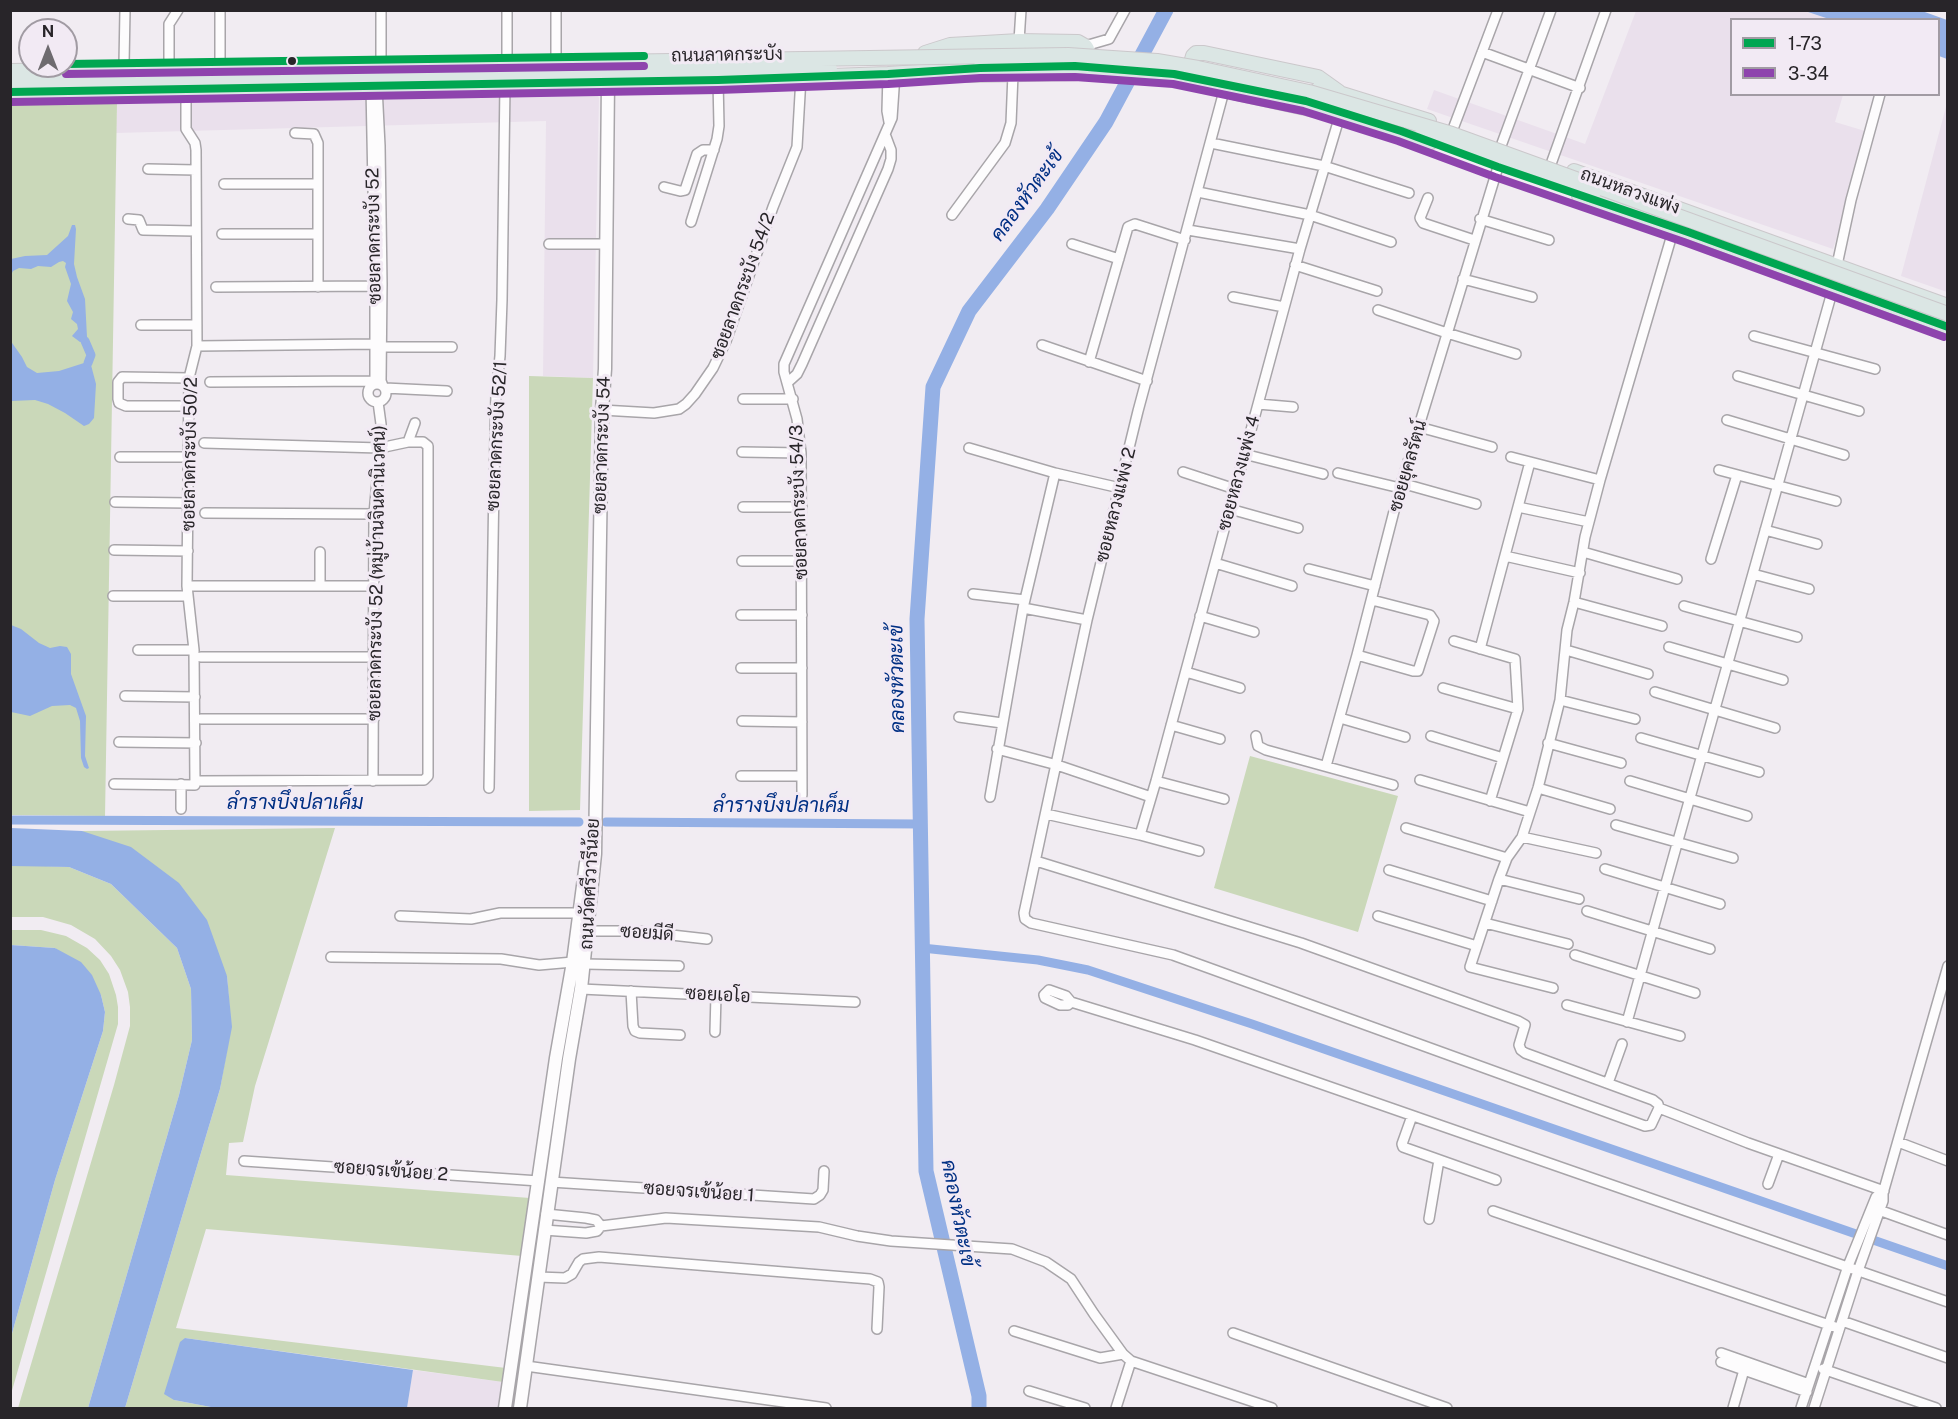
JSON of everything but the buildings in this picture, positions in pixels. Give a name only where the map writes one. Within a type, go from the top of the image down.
[{"type":"main road","points":[[925,72],[940,75],[1080,73],[1086,68],[1087,50],[1078,42],[1019,41],[950,45],[926,53]]},
{"type":"main road","name":"ถนนลาดกระบัง","points":[[78,64],[1076,51],[1167,58],[1310,87]]},
{"type":"main road","points":[[1341,112],[1304,108],[1224,91],[1190,83],[1187,77],[1190,61],[1196,53],[1318,77],[1342,94]]},
{"type":"main road","points":[[10,71],[1068,55],[1157,61],[1309,92],[1452,134],[1947,314]]},
{"type":"main road","points":[[607,56],[608,82]]},
{"type":"main road","points":[[10,82],[808,69],[1053,61],[1128,64],[1238,80],[1303,95],[1366,114],[1947,319]]},
{"type":"main road","name":"ถนนลาดกระบัง","points":[[10,92],[718,80],[1075,66],[1155,72],[1305,101]]},
{"type":"main road","name":"ซอยลาดกระบัง 54","points":[[594,809],[602,410],[605,369],[608,82]]},
{"type":"main road","name":"ถนนหลวงแพ่ง","points":[[1310,87],[1342,94],[1453,129],[1947,306]]},
{"type":"main road","name":"ถนนหลวงแพ่ง","points":[[1305,101],[1401,131],[1947,327]]},
{"type":"main road","name":"ถนนวัดศรีวารีน้อย","points":[[505,1408],[581,989],[579,913],[594,809]]},
{"type":"main road","name":"ถนนวัดศรีวารีน้อย","points":[[520,1408],[546,1214],[545,1182],[560,1034],[588,931],[594,854],[594,809]]},
{"type":"street","points":[[124,64],[125,10]]},
{"type":"street","points":[[169,63],[169,24],[178,10]]},
{"type":"street","points":[[220,10],[220,61]]},
{"type":"street","points":[[381,10],[381,59]]},
{"type":"street","points":[[507,10],[507,58]]},
{"type":"street","points":[[556,10],[556,57]]},
{"type":"street","points":[[1019,41],[1021,10]]},
{"type":"street","points":[[1085,46],[1109,39],[1125,10]]},
{"type":"street","points":[[1453,129],[1498,10]]},
{"type":"street","points":[[1501,147],[1551,10]]},
{"type":"street","points":[[1551,164],[1606,10]]},
{"type":"street","points":[[1482,52],[1580,88]]},
{"type":"street","name":"ซอยลาดกระบัง 54/3","points":[[802,795],[801,453],[800,433],[793,399],[784,372],[785,359],[894,111],[892,74]]},
{"type":"street","points":[[952,215],[1005,144],[1011,123],[1013,75]]},
{"type":"street","name":"ซอยลาดกระบัง 54/2","points":[[602,410],[654,413],[679,409],[695,394],[712,368],[726,341],[773,207],[797,147],[801,77]]},
{"type":"street","points":[[691,222],[714,150],[719,126],[718,80]]},
{"type":"street","name":"ซอยลาดกระบัง 52/1","points":[[489,788],[495,438],[502,300],[505,85]]},
{"type":"street","name":"ซอยลาดกระบัง 52","points":[[374,87],[380,146],[378,385],[386,392],[384,399],[374,402],[368,396],[369,388],[378,385]]},
{"type":"street","name":"ซอยลาดกระบัง 50/2","points":[[186,90],[186,129],[196,147],[197,346],[189,378],[188,591],[198,654],[195,697],[198,783]]},
{"type":"street","name":"ซอยหลวงแพ่ง 2","points":[[1224,91],[1147,381],[1088,620],[1024,912],[1025,919],[1173,955],[1645,1126],[1651,1125],[1659,1108]]},
{"type":"street","points":[[1837,265],[1851,200],[1879,96]]},
{"type":"street","name":"ซอยหลวงแพ่ง 4","points":[[1140,835],[1295,265],[1341,112]]},
{"type":"street","points":[[295,133],[311,133],[317,138],[318,287]]},
{"type":"street","points":[[787,383],[797,374],[802,364],[888,169],[891,150],[885,134]]},
{"type":"street","points":[[1211,143],[1324,166],[1409,193]]},
{"type":"street","points":[[664,187],[683,191],[697,154],[703,150],[714,150]]},
{"type":"street","name":"ซอยยุคลรัตน์","points":[[1326,766],[1358,655],[1401,486],[1480,219],[1498,167]]},
{"type":"street","points":[[148,169],[196,170]]},
{"type":"street","points":[[224,184],[318,184]]},
{"type":"street","points":[[1198,192],[1310,216],[1391,242]]},
{"type":"street","points":[[1428,198],[1420,218],[1423,223],[1474,240]]},
{"type":"street","points":[[128,219],[139,220],[143,230],[195,231]]},
{"type":"street","points":[[1480,219],[1549,240]]},
{"type":"street","points":[[1089,362],[1127,231],[1132,224],[1185,240]]},
{"type":"street","points":[[1553,988],[1470,967],[1499,879],[1507,858],[1522,837],[1538,788],[1560,700],[1567,630],[1589,522],[1674,228]]},
{"type":"street","points":[[1188,230],[1300,249]]},
{"type":"street","points":[[222,234],[317,234]]},
{"type":"street","points":[[549,244],[606,244]]},
{"type":"street","points":[[1072,244],[1119,259]]},
{"type":"street","points":[[1295,265],[1377,291]]},
{"type":"street","points":[[1463,279],[1532,297]]},
{"type":"street","points":[[216,287],[379,285]]},
{"type":"street","points":[[1628,1022],[1834,285]]},
{"type":"street","points":[[1233,297],[1284,307]]},
{"type":"street","points":[[1378,310],[1516,354]]},
{"type":"street","points":[[141,325],[197,325]]},
{"type":"street","points":[[1754,336],[1875,369]]},
{"type":"street","points":[[1042,345],[1147,381]]},
{"type":"street","points":[[197,346],[452,347]]},
{"type":"street","points":[[1738,375],[1859,411]]},
{"type":"street","points":[[189,378],[122,377],[118,382],[118,399],[119,404],[126,406],[190,406]]},
{"type":"street","points":[[210,382],[378,385],[447,391]]},
{"type":"street","points":[[743,399],[793,399]]},
{"type":"street","name":"ซอยลาดกระบัง 52 (หมู่บ้านจินดานิเวศน์)","points":[[373,781],[374,514],[381,424],[378,402]]},
{"type":"street","points":[[1258,404],[1293,407]]},
{"type":"street","points":[[1727,420],[1844,455]]},
{"type":"street","points":[[408,442],[415,423]]},
{"type":"street","points":[[1419,427],[1492,447]]},
{"type":"street","points":[[114,784],[424,780],[428,776],[428,446],[423,442],[408,442],[380,448],[204,442]]},
{"type":"street","points":[[969,448],[1055,474],[1120,488]]},
{"type":"street","points":[[742,452],[801,453]]},
{"type":"street","points":[[1244,454],[1323,474]]},
{"type":"street","points":[[120,457],[189,457]]},
{"type":"street","points":[[1511,457],[1600,480]]},
{"type":"street","points":[[1480,649],[1530,462]]},
{"type":"street","points":[[1719,470],[1836,501]]},
{"type":"street","points":[[1183,472],[1235,489]]},
{"type":"street","points":[[1338,473],[1476,504]]},
{"type":"street","points":[[990,796],[1024,604],[1055,474]]},
{"type":"street","points":[[1711,559],[1737,475]]},
{"type":"street","points":[[115,502],[188,503]]},
{"type":"street","points":[[743,507],[802,507]]},
{"type":"street","points":[[1518,507],[1589,522]]},
{"type":"street","points":[[1230,509],[1298,528]]},
{"type":"street","points":[[205,513],[374,514]]},
{"type":"street","points":[[1765,530],[1817,544]]},
{"type":"street","points":[[114,550],[188,551]]},
{"type":"street","points":[[320,552],[320,586]]},
{"type":"street","points":[[1583,552],[1677,579]]},
{"type":"street","points":[[1505,556],[1580,573]]},
{"type":"street","points":[[742,561],[802,561]]},
{"type":"street","points":[[1215,563],[1292,585]]},
{"type":"street","points":[[1309,569],[1375,585]]},
{"type":"street","points":[[1753,574],[1809,589]]},
{"type":"street","points":[[113,596],[188,591],[374,585]]},
{"type":"street","points":[[973,594],[1088,620]]},
{"type":"street","points":[[1358,655],[1418,671],[1434,621],[1430,615],[1372,600]]},
{"type":"street","points":[[1574,602],[1662,626]]},
{"type":"street","points":[[1684,606],[1797,638]]},
{"type":"street","points":[[741,615],[802,615]]},
{"type":"street","points":[[1200,616],[1254,632]]},
{"type":"street","points":[[1454,641],[1515,659],[1518,709],[1490,801]]},
{"type":"street","points":[[1669,647],[1783,680]]},
{"type":"street","points":[[138,650],[198,654],[374,657]]},
{"type":"street","points":[[1566,650],[1648,674]]},
{"type":"street","points":[[741,668],[802,668]]},
{"type":"street","points":[[1186,672],[1240,688]]},
{"type":"street","points":[[1443,688],[1518,709]]},
{"type":"street","points":[[1655,692],[1775,728]]},
{"type":"street","points":[[125,696],[195,697]]},
{"type":"street","points":[[1560,700],[1635,719]]},
{"type":"street","points":[[959,717],[1002,723]]},
{"type":"street","points":[[1340,718],[1405,737]]},
{"type":"street","points":[[201,719],[374,719]]},
{"type":"street","points":[[742,721],[802,722]]},
{"type":"street","points":[[1171,725],[1220,739]]},
{"type":"street","points":[[1256,736],[1256,743],[1261,748],[1393,785]]},
{"type":"street","points":[[1431,736],[1503,758]]},
{"type":"street","points":[[1641,738],[1760,771]]},
{"type":"street","points":[[119,742],[196,743]]},
{"type":"street","points":[[1548,743],[1621,763]]},
{"type":"street","points":[[998,749],[1057,765],[1151,798]]},
{"type":"street","points":[[741,776],[802,776]]},
{"type":"street","points":[[1420,780],[1530,812]]},
{"type":"street","points":[[1156,781],[1224,800]]},
{"type":"street","points":[[1630,781],[1747,816]]},
{"type":"street","points":[[181,784],[181,809]]},
{"type":"street","points":[[1538,788],[1610,809]]},
{"type":"street","points":[[1047,814],[1199,851]]},
{"type":"street","points":[[1616,825],[1734,858]]},
{"type":"street","points":[[1406,828],[1507,858]]},
{"type":"street","points":[[1522,837],[1596,853]]},
{"type":"street","points":[[1036,861],[1302,943],[1518,1021],[1525,1025],[1521,1050],[1653,1100],[1659,1108],[1883,1192]]},
{"type":"street","points":[[1605,869],[1720,904]]},
{"type":"street","points":[[1389,870],[1492,901]]},
{"type":"street","points":[[1499,879],[1579,899]]},
{"type":"street","points":[[1587,911],[1710,949]]},
{"type":"street","points":[[400,916],[471,919],[500,914],[579,913]]},
{"type":"street","points":[[1378,916],[1477,946]]},
{"type":"street","points":[[1485,923],[1568,944]]},
{"type":"street","name":"ซอยมีดี","points":[[588,931],[636,931],[707,939]]},
{"type":"street","points":[[1575,955],[1695,993]]},
{"type":"street","points":[[332,957],[501,959],[539,965],[579,963],[680,966]]},
{"type":"street","points":[[1814,1408],[1864,1256],[1876,1209],[1876,1197],[1883,1192],[1947,966]]},
{"type":"street","name":"ซอยเอโอ","points":[[581,989],[855,1002]]},
{"type":"street","points":[[631,992],[635,1031],[680,1035]]},
{"type":"street","points":[[715,1032],[716,994]]},
{"type":"street","points":[[1071,1002],[1195,1040],[1947,1302]]},
{"type":"street","points":[[1567,1005],[1680,1036]]},
{"type":"street","points":[[1608,1083],[1622,1044]]},
{"type":"street","points":[[1412,1116],[1402,1145],[1496,1180]]},
{"type":"street","points":[[1898,1142],[1947,1161]]},
{"type":"street","points":[[1768,1184],[1779,1154]]},
{"type":"street","points":[[1429,1219],[1439,1160]]},
{"type":"street","name":"ซอยจรเข้น้อย 2","points":[[244,1161],[545,1182]]},
{"type":"street","name":"ซอยจรเข้น้อย 1","points":[[545,1182],[814,1199],[823,1190],[824,1171]]},
{"type":"street","points":[[1876,1209],[1947,1235]]},
{"type":"street","points":[[1493,1211],[1829,1326],[1841,1325],[1947,1358]]},
{"type":"street","points":[[546,1214],[596,1220],[601,1226]]},
{"type":"street","points":[[544,1230],[586,1233],[597,1231],[601,1226],[666,1218],[819,1227],[891,1241],[1012,1249],[1046,1262],[1071,1279],[1123,1354],[1131,1361],[1272,1408]]},
{"type":"street","points":[[1801,1408],[1848,1266],[1872,1220]]},
{"type":"street","points":[[538,1276],[565,1278],[572,1274],[583,1259],[598,1257],[870,1279],[878,1282],[879,1287],[877,1329]]},
{"type":"street","points":[[1014,1331],[1100,1359],[1123,1354]]},
{"type":"street","points":[[1233,1333],[1447,1408]]},
{"type":"street","points":[[1721,1358],[1808,1388],[1744,1370],[1721,1358]]},
{"type":"street","points":[[1116,1408],[1131,1361]]},
{"type":"street","points":[[526,1366],[826,1408]]},
{"type":"street","points":[[1815,1366],[1936,1408]]},
{"type":"street","points":[[1733,1408],[1744,1370]]},
{"type":"street","points":[[1029,1391],[1085,1408]]},
{"type":"shaded area","points":[[1636,11],[1805,11],[1826,18],[1730,18],[1730,96],[1843,96],[1835,122],[1865,131],[1833,249],[1427,109],[1434,90],[1585,144]]},
{"type":"shaded area","points":[[595,89],[599,98],[593,378],[543,376],[546,121],[116,133],[117,94]]},
{"type":"shaded area","points":[[1947,103],[1948,292],[1901,276]]},
{"type":"shaded area","points":[[413,1370],[503,1382],[499,1408],[407,1408]]},
{"type":"green space","points":[[117,103],[105,816],[11,815],[10,104]]},
{"type":"green space","points":[[529,376],[593,378],[580,810],[529,811]]},
{"type":"green space","points":[[1250,756],[1398,796],[1358,932],[1214,888]]},
{"type":"green space","points":[[335,828],[255,1086],[243,1142],[229,1143],[226,1175],[530,1198],[522,1256],[206,1229],[176,1328],[506,1368],[503,1382],[185,1338],[174,1400],[216,1408],[125,1408],[220,1089],[231,1027],[227,976],[82,831]]},
{"type":"green space","points":[[11,866],[69,867],[111,884],[177,948],[191,989],[192,1040],[179,1095],[88,1408],[18,1408],[114,1085],[130,1026],[130,1007],[128,992],[120,970],[95,939],[71,925],[43,917],[11,917]]},
{"type":"green space","points":[[11,930],[41,930],[66,936],[87,948],[100,960],[109,974],[116,995],[118,1024],[11,1394],[11,1337],[55,1180],[103,1031],[105,1012],[101,995],[55,948],[11,945]]},
{"type":"water","points":[[1805,11],[1922,11],[1947,20],[1947,59],[1940,56],[1940,18],[1826,18]]},
{"type":"water","points":[[72,225],[75,225],[76,229],[74,264],[85,299],[87,337],[85,341],[80,342],[72,336],[78,329],[77,324],[71,319],[73,312],[67,301],[71,284],[65,267],[66,263],[59,262],[51,267],[19,268],[11,275],[11,259],[47,255],[68,236]]},
{"type":"water","points":[[10,340],[27,367],[37,373],[59,371],[84,363],[91,365],[96,384],[94,418],[89,424],[84,426],[65,413],[35,400],[11,401]]},
{"type":"water","points":[[11,625],[50,648],[67,647],[71,654],[71,674],[86,716],[85,756],[89,768],[84,767],[81,758],[80,721],[76,708],[70,705],[52,706],[30,716],[11,712]]},
{"type":"water","points":[[11,828],[82,831],[131,847],[179,883],[207,920],[227,976],[232,1027],[220,1089],[125,1408],[88,1408],[179,1095],[192,1040],[191,989],[177,948],[111,884],[69,867],[11,866]]},
{"type":"water","points":[[11,945],[55,948],[81,962],[92,975],[101,995],[105,1012],[103,1031],[55,1180],[11,1337]]},
{"type":"water","points":[[185,1338],[413,1370],[407,1408],[216,1408],[174,1400],[164,1394],[180,1342]]},
{"type":"waterway","name":"คลองหัวตะเข้","points":[[979,1408],[979,1396],[926,1171],[917,619],[933,387],[969,311],[1047,209],[1106,122],[1166,10]]},
{"type":"waterway","points":[[85,341],[91,355],[88,363]]},
{"type":"waterway","name":"ลำรางบึงปลาเค็ม","points":[[10,820],[579,822]]},
{"type":"waterway","name":"ลำรางบึงปลาเค็ม","points":[[606,822],[920,824]]},
{"type":"waterway","points":[[922,948],[1038,960],[1088,970],[1252,1024],[1948,1266]]},
{"type":"transit line","name":"1-73","points":[[78,64],[644,56]]},
{"type":"transit line","name":"3-34","points":[[78,74],[644,66]]},
{"type":"transit line","name":"1-73","points":[[10,92],[718,80],[1075,66],[1174,74],[1306,101],[1401,131],[1948,327]]},
{"type":"transit line","name":"3-34","points":[[10,102],[718,90],[980,78],[1075,77],[1173,84],[1303,111],[1398,141],[1944,337]]}]
